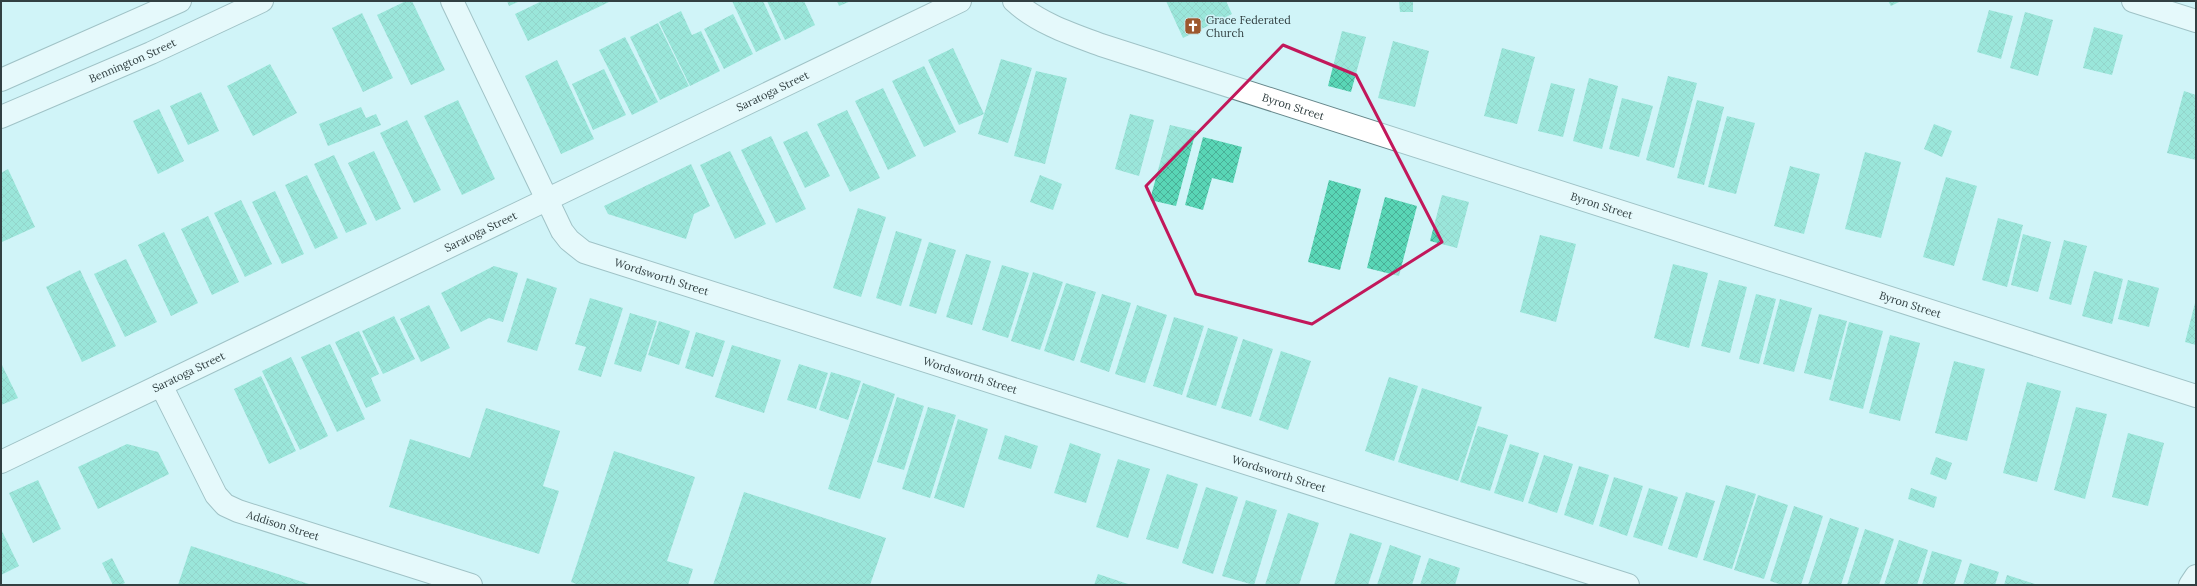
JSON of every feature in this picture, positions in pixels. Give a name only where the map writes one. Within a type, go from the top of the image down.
[{"type":"street","points":[[1,80],[180,1]]},
{"type":"street","name":"Bennington Street","points":[[1,117],[157,50],[262,1]]},
{"type":"street","name":"Wordsworth Street","points":[[452,1],[547,199],[569,240],[584,252],[1628,585]]},
{"type":"street","name":"Saratoga Street","points":[[1,462],[960,1]]},
{"type":"street","name":"Byron Street","points":[[1014,1],[1050,24],[1101,45],[2196,396]]},
{"type":"street","points":[[2133,1],[2196,21]]},
{"type":"street","name":"Addison Street","points":[[161,385],[216,495],[225,505],[238,511],[471,585]]},
{"type":"street","points":[[2190,585],[2196,576]]},
{"type":"highlighted area","points":[[1283,45],[1356,75],[1442,242],[1312,324],[1196,294],[1146,186]]},
{"type":"building","points":[[406,1],[412,1],[445,70],[411,85],[377,15]]},
{"type":"building","points":[[507,1],[520,1],[509,6]]},
{"type":"building","points":[[542,1],[611,1],[528,41],[515,14]]},
{"type":"building","points":[[732,1],[763,1],[781,40],[756,52]]},
{"type":"building","points":[[767,1],[804,1],[815,25],[785,40]]},
{"type":"building","points":[[837,1],[851,1],[839,6]]},
{"type":"building","name":"Grace Federated Church","points":[[1166,1],[1226,1],[1232,14],[1183,38]]},
{"type":"building","points":[[1399,1],[1413,1],[1413,12],[1400,12]]},
{"type":"building","points":[[1888,1],[1901,1],[1891,6]]},
{"type":"building","points":[[1989,10],[2013,16],[2001,59],[1977,52]]},
{"type":"building","points":[[681,11],[692,35],[701,31],[720,71],[690,86],[659,22]]},
{"type":"building","points":[[2025,12],[2053,20],[2038,76],[2010,68]]},
{"type":"building","points":[[362,13],[393,78],[363,92],[332,28]]},
{"type":"building","points":[[733,14],[753,54],[724,69],[704,29]]},
{"type":"building","points":[[658,23],[689,86],[660,100],[630,37]]},
{"type":"building","points":[[2094,27],[2123,35],[2112,75],[2083,68]]},
{"type":"building","points":[[1342,31],[1366,37],[1351,92],[1328,86]]},
{"type":"building","points":[[625,37],[658,102],[632,115],[599,50]]},
{"type":"building","points":[[1393,41],[1429,51],[1415,107],[1378,98]]},
{"type":"building","points":[[953,48],[984,114],[959,125],[928,60]]},
{"type":"building","points":[[1502,48],[1535,57],[1517,124],[1484,116]]},
{"type":"building","points":[[1001,59],[1032,68],[1008,143],[978,134]]},
{"type":"building","points":[[557,60],[594,139],[561,154],[525,76]]},
{"type":"building","points":[[270,64],[297,113],[253,136],[227,86]]},
{"type":"building","points":[[924,66],[956,132],[924,147],[892,81]]},
{"type":"building","points":[[604,69],[626,115],[593,130],[572,84]]},
{"type":"building","points":[[1036,71],[1067,78],[1045,164],[1014,156]]},
{"type":"building","points":[[1668,76],[1697,83],[1674,168],[1646,160]]},
{"type":"building","points":[[1589,78],[1618,86],[1602,149],[1573,141]]},
{"type":"building","points":[[1551,83],[1575,89],[1563,137],[1538,131]]},
{"type":"building","points":[[883,88],[916,156],[888,170],[855,101]]},
{"type":"building","points":[[2184,91],[2196,95],[2196,160],[2167,153]]},
{"type":"building","points":[[201,92],[219,131],[188,145],[170,106]]},
{"type":"building","points":[[1622,98],[1653,106],[1639,157],[1609,149]]},
{"type":"building","points":[[458,100],[495,179],[462,195],[424,116]]},
{"type":"building","points":[[1697,100],[1724,107],[1704,185],[1677,178]]},
{"type":"building","points":[[361,107],[366,118],[376,114],[381,125],[328,146],[319,124]]},
{"type":"building","points":[[159,109],[184,161],[158,174],[133,121]]},
{"type":"building","points":[[847,110],[880,178],[850,192],[817,124]]},
{"type":"building","points":[[1130,114],[1154,120],[1139,176],[1115,169]]},
{"type":"building","points":[[1727,116],[1755,123],[1736,194],[1708,187]]},
{"type":"building","points":[[407,120],[441,190],[414,203],[380,133]]},
{"type":"building","points":[[1934,124],[1952,131],[1942,157],[1924,149]]},
{"type":"building","points":[[1170,125],[1196,131],[1176,206],[1150,200]]},
{"type":"building","points":[[807,131],[830,176],[805,188],[783,142]]},
{"type":"building","points":[[771,136],[806,209],[776,223],[741,150]]},
{"type":"building","points":[[1203,137],[1242,147],[1233,183],[1212,178],[1203,210],[1185,205]]},
{"type":"building","points":[[374,151],[401,209],[376,221],[348,163]]},
{"type":"building","points":[[730,151],[766,224],[735,239],[700,165]]},
{"type":"building","points":[[1865,152],[1901,162],[1881,238],[1845,229]]},
{"type":"building","points":[[334,155],[367,224],[346,233],[314,164]]},
{"type":"building","points":[[691,164],[710,206],[694,214],[686,239],[608,214],[604,206]]},
{"type":"building","points":[[1790,166],[1820,174],[1804,234],[1774,226]]},
{"type":"building","points":[[8,169],[35,227],[2,242],[1,173]]},
{"type":"building","points":[[307,175],[338,238],[315,249],[285,185]]},
{"type":"building","points":[[1040,175],[1062,184],[1053,210],[1030,202]]},
{"type":"building","points":[[1946,177],[1977,186],[1954,266],[1923,257]]},
{"type":"building","points":[[1329,180],[1361,189],[1340,270],[1308,262]]},
{"type":"building","points":[[275,191],[304,254],[282,264],[252,202]]},
{"type":"building","points":[[1442,195],[1469,202],[1457,248],[1430,241]]},
{"type":"building","points":[[1385,197],[1417,206],[1399,276],[1367,268]]},
{"type":"building","points":[[241,200],[272,264],[245,277],[214,213]]},
{"type":"building","points":[[858,208],[886,217],[861,297],[833,288]]},
{"type":"building","points":[[208,216],[239,282],[212,295],[181,229]]},
{"type":"building","points":[[1998,218],[2023,225],[2007,287],[1982,280]]},
{"type":"building","points":[[896,231],[922,239],[901,306],[876,298]]},
{"type":"building","points":[[164,232],[198,303],[171,316],[138,245]]},
{"type":"building","points":[[2023,234],[2051,242],[2038,292],[2011,285]]},
{"type":"building","points":[[1540,235],[1576,244],[1556,322],[1520,312]]},
{"type":"building","points":[[2064,240],[2087,246],[2071,305],[2049,299]]},
{"type":"building","points":[[929,242],[956,250],[936,314],[909,306]]},
{"type":"building","points":[[966,254],[991,261],[972,325],[946,317]]},
{"type":"building","points":[[126,259],[157,322],[125,337],[94,274]]},
{"type":"building","points":[[1673,264],[1708,273],[1689,348],[1654,338]]},
{"type":"building","points":[[1002,265],[1029,273],[1008,338],[982,330]]},
{"type":"building","points":[[494,266],[518,273],[503,322],[489,318],[461,332],[441,293]]},
{"type":"building","points":[[80,270],[116,346],[82,362],[46,287]]},
{"type":"building","points":[[2094,271],[2123,279],[2112,324],[2082,316]]},
{"type":"building","points":[[1033,272],[1063,282],[1040,350],[1011,341]]},
{"type":"building","points":[[527,278],[557,288],[537,351],[507,342]]},
{"type":"building","points":[[1719,280],[1747,287],[1730,353],[1701,346]]},
{"type":"building","points":[[2128,280],[2159,288],[2149,327],[2118,319]]},
{"type":"building","points":[[1066,283],[1096,292],[1074,361],[1044,351]]},
{"type":"building","points":[[1102,294],[1131,303],[1109,372],[1080,362]]},
{"type":"building","points":[[1756,294],[1776,299],[1759,364],[1739,359]]},
{"type":"building","points":[[590,298],[623,308],[601,377],[578,370],[586,347],[575,344]]},
{"type":"building","points":[[1780,299],[1812,308],[1794,372],[1763,364]]},
{"type":"building","points":[[2196,303],[2196,345],[2185,342]]},
{"type":"building","points":[[429,305],[450,348],[421,362],[400,319]]},
{"type":"building","points":[[1137,305],[1167,315],[1145,383],[1115,374]]},
{"type":"building","points":[[630,313],[657,321],[641,372],[614,364]]},
{"type":"building","points":[[1819,314],[1847,321],[1831,380],[1804,373]]},
{"type":"building","points":[[394,316],[415,359],[383,374],[362,331]]},
{"type":"building","points":[[1174,317],[1204,326],[1182,395],[1153,386]]},
{"type":"building","points":[[659,321],[690,331],[679,365],[648,355]]},
{"type":"building","points":[[1849,322],[1883,331],[1863,409],[1829,400]]},
{"type":"building","points":[[1208,328],[1238,337],[1216,406],[1186,397]]},
{"type":"building","points":[[359,331],[379,374],[371,378],[381,401],[366,408],[335,342]]},
{"type":"building","points":[[696,332],[725,341],[713,377],[685,368]]},
{"type":"building","points":[[1890,335],[1920,343],[1900,421],[1869,413]]},
{"type":"building","points":[[1243,339],[1273,349],[1251,417],[1221,408]]},
{"type":"building","points":[[330,344],[365,419],[337,432],[301,357]]},
{"type":"building","points":[[732,345],[781,360],[764,413],[715,397]]},
{"type":"building","points":[[1281,351],[1311,361],[1288,430],[1259,420]]},
{"type":"building","points":[[291,357],[328,436],[300,450],[262,371]]},
{"type":"building","points":[[1954,361],[1985,369],[1967,441],[1935,433]]},
{"type":"building","points":[[1,363],[18,398],[1,405]]},
{"type":"building","points":[[799,364],[828,373],[816,409],[787,400]]},
{"type":"building","points":[[831,372],[861,381],[848,420],[819,410]]},
{"type":"building","points":[[261,376],[296,451],[269,464],[234,389]]},
{"type":"building","points":[[1389,377],[1418,386],[1394,461],[1365,451]]},
{"type":"building","points":[[2027,382],[2061,391],[2037,482],[2003,473]]},
{"type":"building","points":[[863,383],[895,394],[860,499],[828,489]]},
{"type":"building","points":[[1422,388],[1482,407],[1458,481],[1398,462]]},
{"type":"building","points":[[897,397],[924,406],[904,470],[877,462]]},
{"type":"building","points":[[928,407],[956,415],[930,498],[902,489]]},
{"type":"building","points":[[2076,407],[2107,414],[2085,499],[2054,490]]},
{"type":"building","points":[[486,408],[560,431],[543,486],[559,491],[539,554],[389,507],[410,439],[470,458]]},
{"type":"building","points":[[958,419],[988,429],[964,508],[934,498]]},
{"type":"building","points":[[1478,426],[1508,435],[1490,491],[1460,482]]},
{"type":"building","points":[[2128,433],[2164,443],[2148,506],[2112,497]]},
{"type":"building","points":[[1005,435],[1038,446],[1031,469],[998,459]]},
{"type":"building","points":[[1070,443],[1101,454],[1086,503],[1054,493]]},
{"type":"building","points":[[127,444],[158,452],[169,474],[98,509],[78,467]]},
{"type":"building","points":[[1510,444],[1539,453],[1523,502],[1494,493]]},
{"type":"building","points":[[614,451],[695,477],[667,561],[693,569],[688,585],[579,585],[571,582]]},
{"type":"building","points":[[1544,455],[1573,464],[1557,513],[1528,503]]},
{"type":"building","points":[[1936,457],[1952,463],[1946,480],[1930,474]]},
{"type":"building","points":[[1118,459],[1150,469],[1128,538],[1096,527]]},
{"type":"building","points":[[1579,466],[1609,475],[1593,525],[1564,515]]},
{"type":"building","points":[[1167,474],[1198,484],[1178,549],[1146,539]]},
{"type":"building","points":[[1614,477],[1643,486],[1627,536],[1599,526]]},
{"type":"building","points":[[38,480],[61,529],[33,543],[9,493]]},
{"type":"building","points":[[1726,485],[1756,494],[1732,569],[1703,560]]},
{"type":"building","points":[[1206,487],[1238,497],[1213,574],[1182,563]]},
{"type":"building","points":[[1649,488],[1678,497],[1662,546],[1633,537]]},
{"type":"building","points":[[1911,488],[1937,497],[1934,508],[1908,499]]},
{"type":"building","points":[[744,492],[886,538],[870,585],[713,585]]},
{"type":"building","points":[[1686,492],[1715,501],[1697,558],[1668,549]]},
{"type":"building","points":[[1758,495],[1788,505],[1764,579],[1734,570]]},
{"type":"building","points":[[1246,500],[1277,510],[1254,585],[1222,576]]},
{"type":"building","points":[[1794,506],[1823,516],[1801,585],[1782,585],[1770,581]]},
{"type":"building","points":[[1288,513],[1319,523],[1299,585],[1265,585]]},
{"type":"building","points":[[1830,518],[1859,528],[1841,585],[1808,585]]},
{"type":"building","points":[[1,529],[19,566],[1,575]]},
{"type":"building","points":[[1865,529],[1894,539],[1879,585],[1847,585]]},
{"type":"building","points":[[1350,533],[1382,543],[1368,585],[1334,585]]},
{"type":"building","points":[[1899,540],[1928,550],[1917,585],[1884,585]]},
{"type":"building","points":[[1390,545],[1421,556],[1412,585],[1377,585]]},
{"type":"building","points":[[191,546],[312,585],[178,585]]},
{"type":"building","points":[[1932,551],[1962,560],[1954,585],[1922,585]]},
{"type":"building","points":[[112,558],[125,583],[113,585],[102,563]]},
{"type":"building","points":[[1429,558],[1460,568],[1455,585],[1420,585]]},
{"type":"building","points":[[1970,563],[1999,572],[1995,585],[1963,585]]},
{"type":"building","points":[[1098,574],[1131,585],[1094,585]]},
{"type":"building","points":[[2007,575],[2038,585],[2004,585]]},
{"type":"place","name":"Grace Federated Church","points":[[1193,26]]}]
